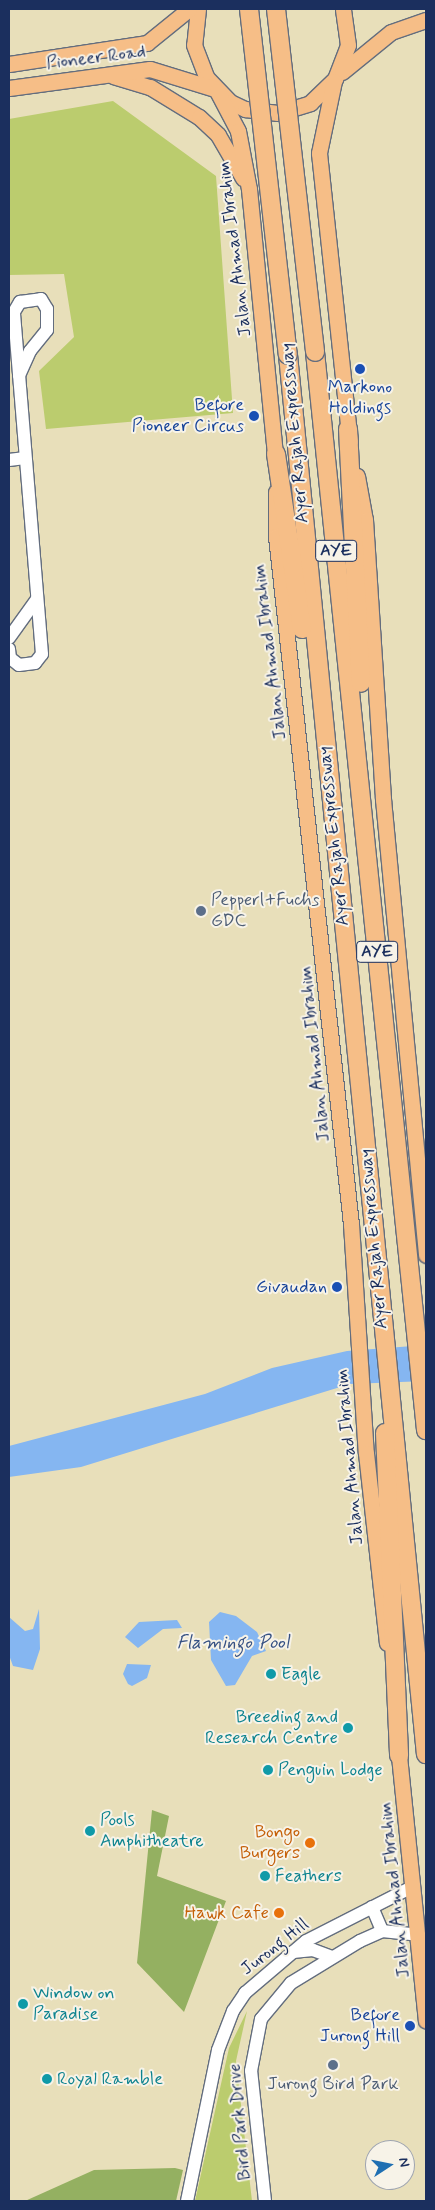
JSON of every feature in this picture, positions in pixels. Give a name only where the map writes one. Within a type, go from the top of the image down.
[{"type":"highway","name":"Ayer Rajah Expressway","points":[[249,9],[288,355],[314,656],[426,1754]]},
{"type":"highway","name":"Ayer Rajah Expressway","points":[[276,9],[358,751],[424,1389],[426,1430]]},
{"type":"highway","points":[[348,429],[361,681],[358,751]]},
{"type":"highway","points":[[276,454],[303,636],[314,656]]},
{"type":"highway","points":[[390,1403],[383,1450],[399,1756]]},
{"type":"main road","name":"Pioneer Road","points":[[9,64],[147,43],[189,9]]},
{"type":"main road","name":"Jalan Ahmad Ibrahim","points":[[198,9],[194,45],[198,62],[216,90],[238,131],[249,189],[276,454],[277,545],[328,995],[351,1224],[366,1453],[414,1886],[426,2020]]},
{"type":"main road","points":[[343,9],[348,45],[335,79],[319,154],[348,429],[365,520],[383,799],[426,1255]]},
{"type":"main road","points":[[216,90],[245,109],[278,113],[310,103],[335,79],[391,32],[426,20]]},
{"type":"main road","name":"Pioneer Road","points":[[9,88],[104,74],[158,70],[216,90]]},
{"type":"main road","points":[[104,74],[150,87],[199,118],[218,135],[249,189]]},
{"type":"street","points":[[9,649],[10,658],[19,665],[39,660],[37,599],[25,458],[19,376],[14,307],[20,302],[41,300],[47,309],[46,330],[30,351],[19,376]]},
{"type":"street","points":[[9,460],[25,458]]},
{"type":"street","points":[[9,638],[37,599]]},
{"type":"street","name":"Jurong Hill","points":[[187,2201],[218,2050],[230,2018],[258,1979],[323,1932],[414,1886]]},
{"type":"street","points":[[372,1907],[382,1931],[418,1935]]},
{"type":"street","name":"Bird Park Drive","points":[[265,2201],[251,2071],[252,2045],[273,1999],[332,1957],[382,1931]]},
{"type":"street","points":[[323,1932],[332,1957]]},
{"type":"street","points":[[293,1952],[313,1950],[332,1957]]},
{"type":"green space","points":[[113,101],[216,176],[233,413],[46,429],[39,371],[74,337],[64,274],[9,275],[9,119]]},
{"type":"green space","points":[[152,1810],[169,1816],[157,1876],[226,1901],[184,2012],[137,1963]]},
{"type":"green space","points":[[247,2011],[236,2061],[252,2201],[195,2201],[229,2048]]},
{"type":"green space","points":[[175,2168],[183,2170],[176,2201],[25,2201],[94,2170]]},
{"type":"water","points":[[426,1345],[426,1381],[350,1384],[81,1467],[9,1477],[9,1446],[205,1394],[272,1368],[347,1351]]},
{"type":"water","points":[[39,1609],[40,1649],[33,1670],[13,1666],[9,1655],[9,1617],[25,1631],[33,1629]]},
{"type":"water","name":"Flamingo Pool","points":[[220,1612],[236,1616],[257,1632],[266,1651],[252,1656],[235,1685],[226,1686],[211,1660],[209,1622]]},
{"type":"water","points":[[177,1620],[182,1628],[163,1629],[138,1648],[125,1637],[139,1622]]},
{"type":"water","points":[[127,1664],[151,1665],[147,1678],[132,1686],[128,1684],[123,1674]]},
{"type":"place","name":"Markono Holdings","points":[[360,369]]},
{"type":"place","name":"Before Pioneer Circus","points":[[254,416]]},
{"type":"place","name":"Pepperl+Fuchs GDC","points":[[201,911]]},
{"type":"place","name":"Givaudan","points":[[337,1287]]},
{"type":"place","name":"Eagle","points":[[271,1674]]},
{"type":"place","name":"Breeding and Research Centre","points":[[348,1728]]},
{"type":"place","name":"Penguin Lodge","points":[[268,1770]]},
{"type":"place","name":"Pools Amphitheatre","points":[[90,1831]]},
{"type":"place","name":"Bongo Burgers","points":[[310,1843]]},
{"type":"place","name":"Feathers","points":[[265,1876]]},
{"type":"place","name":"Hawk Cafe","points":[[279,1913]]},
{"type":"place","name":"Window on Paradise","points":[[23,2004]]},
{"type":"place","name":"Before Jurong Hill","points":[[410,2026]]},
{"type":"place","name":"Jurong Bird Park","points":[[333,2065]]},
{"type":"place","name":"Royal Ramble","points":[[47,2079]]}]
